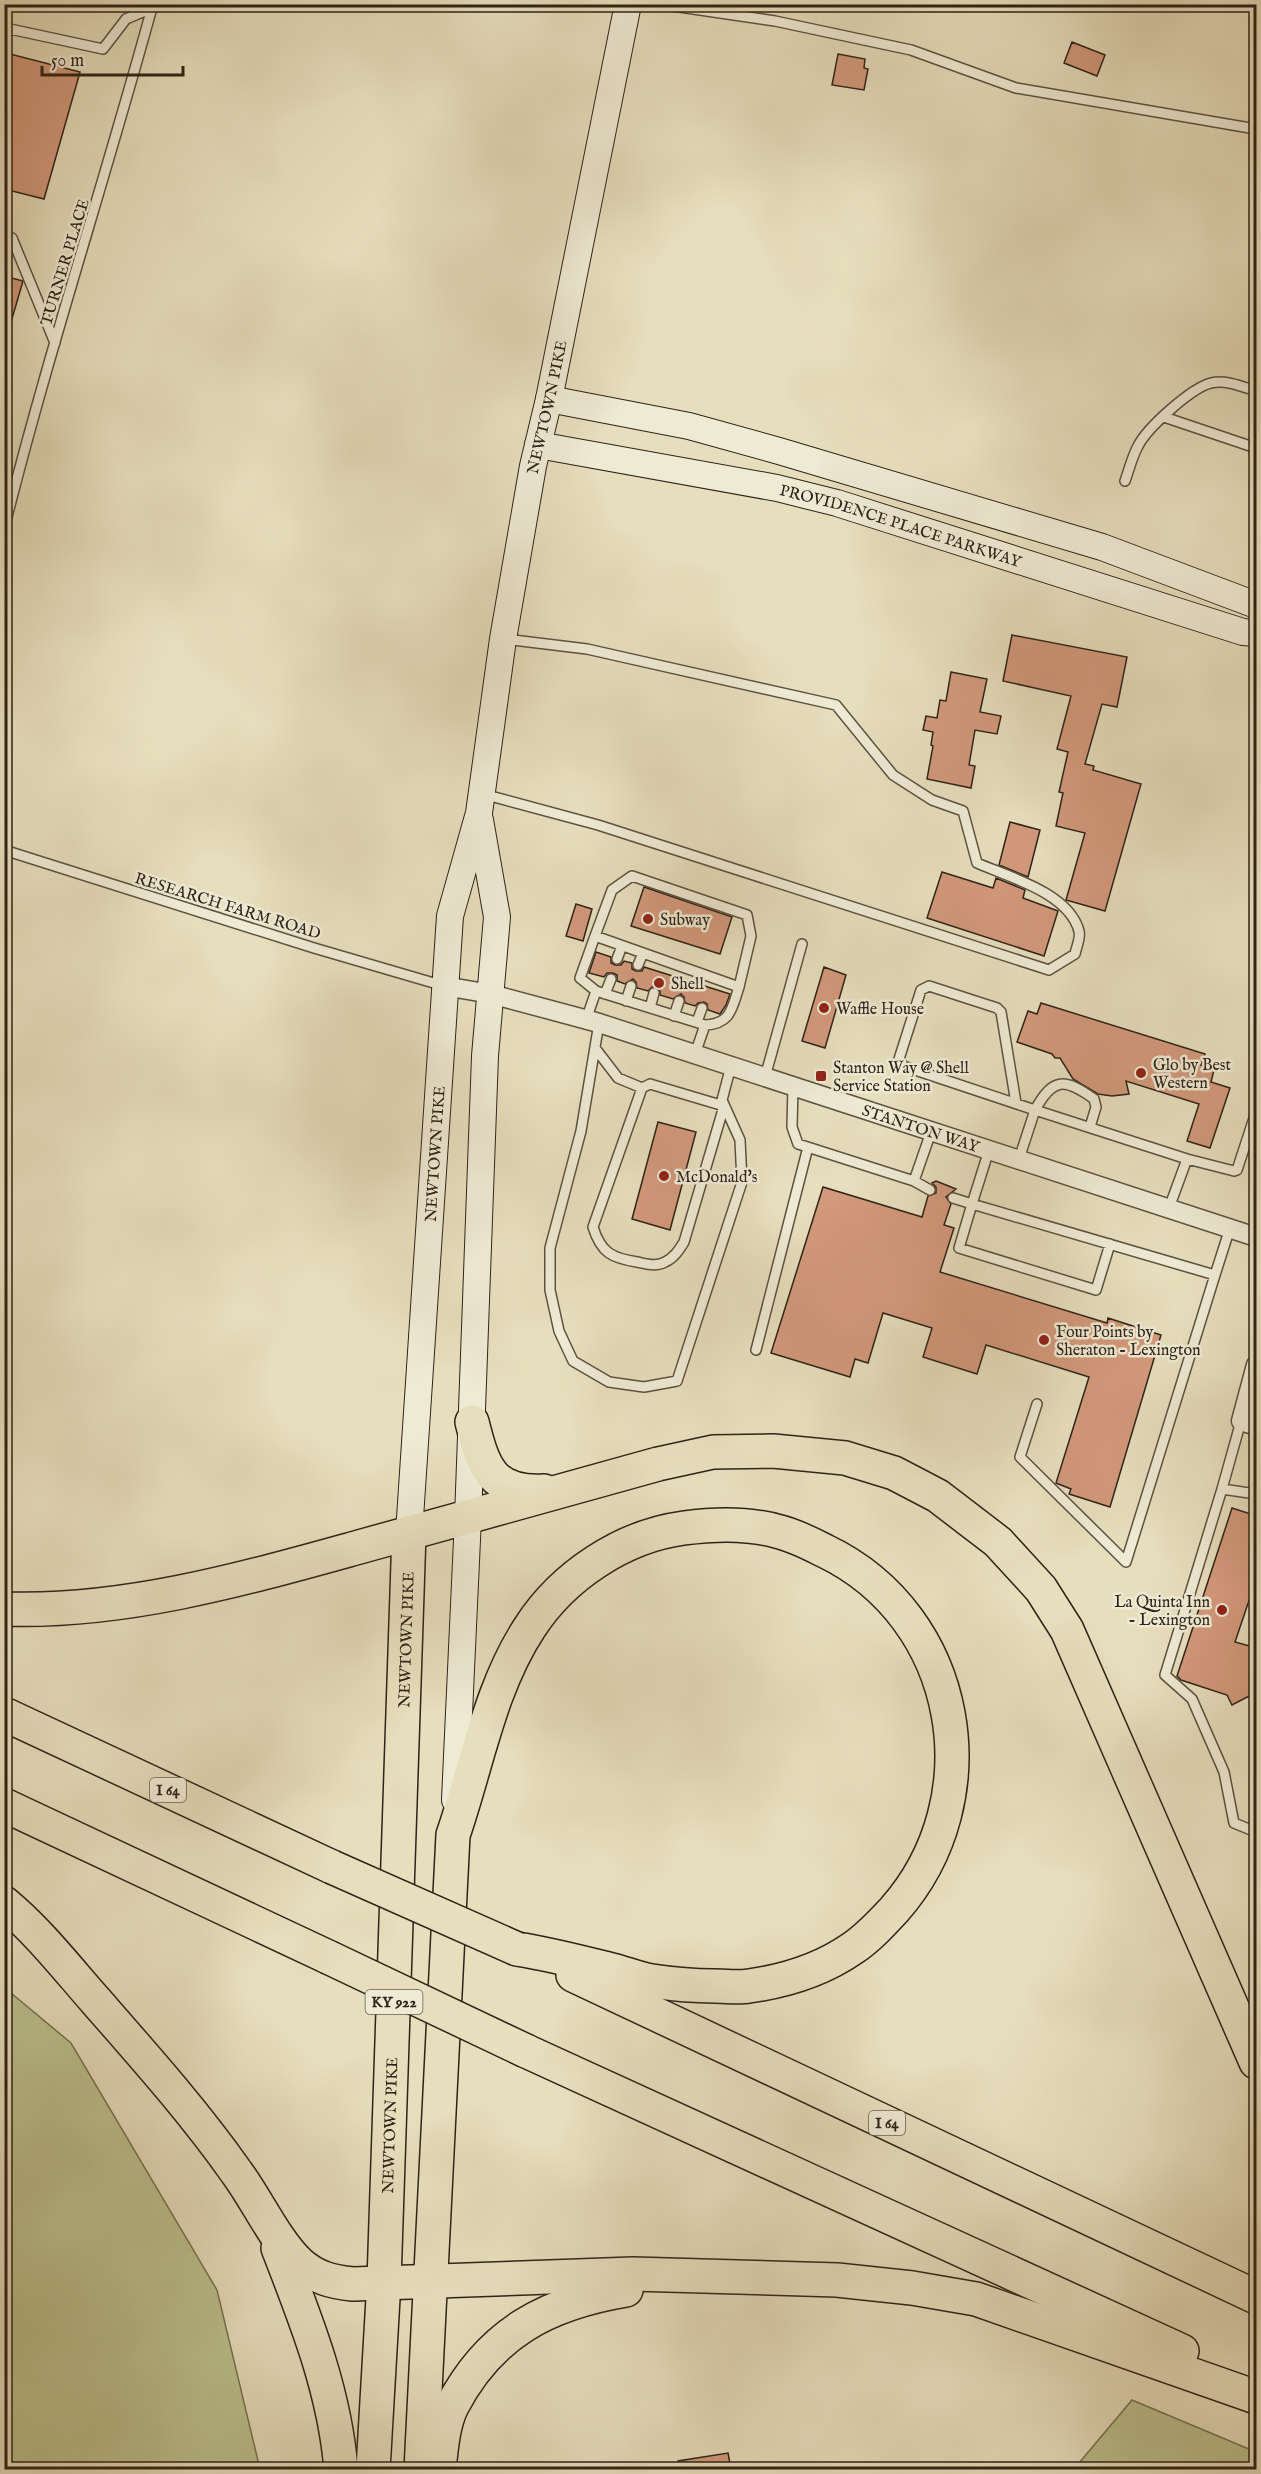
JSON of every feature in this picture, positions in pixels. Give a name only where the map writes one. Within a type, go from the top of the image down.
[{"type":"highway","points":[[472,1422],[485,1465],[493,1477],[513,1490],[529,1492],[564,1490]]},
{"type":"highway","points":[[4,1609],[31,1610],[108,1605],[276,1570],[658,1464],[713,1452],[773,1451],[845,1458],[894,1473],[938,1496],[998,1542],[1041,1588],[1067,1630],[1257,2062]]},
{"type":"highway","points":[[453,1835],[490,1713],[508,1666],[530,1625],[561,1589],[597,1561],[635,1541],[669,1530],[705,1525],[742,1526],[780,1532],[839,1558],[865,1573],[890,1596],[924,1644],[941,1682],[949,1722],[953,1758],[950,1796],[939,1836],[926,1867],[904,1899],[879,1927],[854,1948],[823,1965],[784,1979],[746,1987],[651,1981],[545,1953],[517,1949]]},
{"type":"highway","name":"NEWTOWN PIKE","points":[[373,2469],[384,2281],[409,1533]]},
{"type":"highway","name":"I 64","points":[[4,1713],[332,1867],[517,1949],[1257,2297]]},
{"type":"highway","points":[[4,1805],[526,2051],[1257,2385]]},
{"type":"highway","name":"NEWTOWN PIKE","points":[[421,2469],[453,1835]]},
{"type":"highway","points":[[4,1903],[53,1952],[137,2047],[237,2173],[298,2262],[312,2274],[330,2282],[353,2284],[384,2281],[633,2274],[837,2280],[912,2288],[976,2299],[1257,2397]]},
{"type":"highway","points":[[268,2221],[313,2337],[334,2414],[341,2469]]},
{"type":"highway","points":[[439,2469],[451,2408],[490,2351],[513,2332],[538,2316],[565,2304],[595,2295],[707,2277]]},
{"type":"main road","name":"NEWTOWN PIKE","points":[[409,1533],[450,916],[480,803],[503,639],[538,445],[628,4]]},
{"type":"main road","points":[[549,399],[689,426],[779,451],[1102,548],[1257,605]]},
{"type":"main road","name":"PROVIDENCE PLACE PARKWAY","points":[[538,445],[777,488],[837,503],[1244,632],[1257,633]]},
{"type":"main road","name":"NEWTOWN PIKE","points":[[453,1835],[472,1422],[485,1056],[497,917],[480,803]]},
{"type":"street","name":"STANTON WAY","points":[[444,986],[491,994],[593,1021],[1257,1237]]},
{"type":"street","points":[[1249,1424],[1257,1365]]},
{"type":"lane","points":[[659,4],[775,21],[911,50],[1016,88],[1257,129]]},
{"type":"lane","points":[[4,35],[10,29],[103,49],[126,19],[152,6]]},
{"type":"lane","name":"TURNER PLACE","points":[[4,529],[8,497],[102,188],[152,6]]},
{"type":"lane","points":[[4,235],[12,238],[55,343]]},
{"type":"lane","points":[[1125,482],[1138,446],[1147,432],[1195,391],[1212,383],[1228,383],[1257,391]]},
{"type":"lane","points":[[1164,417],[1257,448]]},
{"type":"lane","points":[[480,803],[598,825],[1049,970],[1075,954],[1080,933],[1068,908],[1045,893],[977,863],[963,811],[932,800],[893,775],[836,705],[587,649],[503,639]]},
{"type":"lane","name":"RESEARCH FARM ROAD","points":[[4,850],[314,948],[444,986]]},
{"type":"lane","points":[[632,876],[747,915],[752,936],[739,987],[730,1015],[718,1024],[701,1024],[600,993],[580,978],[612,890],[632,876]]},
{"type":"lane","points":[[594,936],[739,987]]},
{"type":"lane","points":[[765,1077],[802,944]]},
{"type":"lane","points":[[617,959],[622,946]]},
{"type":"lane","points":[[638,965],[643,953]]},
{"type":"lane","points":[[661,972],[665,961]]},
{"type":"lane","points":[[686,980],[690,969]]},
{"type":"lane","points":[[709,987],[712,977]]},
{"type":"lane","points":[[610,979],[600,993],[593,1021],[595,1048],[581,1131],[550,1248],[550,1290],[559,1330],[573,1361],[609,1382],[644,1387],[677,1381],[742,1182],[740,1140],[722,1100],[731,1066]]},
{"type":"lane","points":[[627,1001],[631,986]]},
{"type":"lane","points":[[1016,1103],[1003,1017],[997,1008],[929,986],[921,990],[899,1059],[903,1066],[1187,1159],[1234,1171],[1238,1170],[1257,1112]]},
{"type":"lane","points":[[650,1008],[654,993]]},
{"type":"lane","points":[[674,1016],[679,1001]]},
{"type":"lane","points":[[695,1054],[702,1008]]},
{"type":"lane","points":[[595,1048],[618,1078],[642,1088]]},
{"type":"lane","points":[[650,1084],[724,1106],[684,1242],[674,1256],[664,1263],[654,1265],[618,1259],[606,1252],[597,1240],[593,1227],[642,1088],[650,1084]]},
{"type":"lane","points":[[1019,1159],[1035,1110],[1045,1092],[1055,1085],[1069,1084],[1094,1099],[1096,1107],[1090,1127]]},
{"type":"lane","points":[[793,1086],[792,1127],[798,1144],[914,1181],[930,1190]]},
{"type":"lane","points":[[914,1181],[931,1132]]},
{"type":"lane","points":[[756,1350],[808,1147]]},
{"type":"lane","points":[[989,1150],[959,1248],[1096,1290],[1110,1244]]},
{"type":"lane","points":[[1170,1208],[1187,1159]]},
{"type":"lane","points":[[953,1198],[1215,1275]]},
{"type":"lane","points":[[1037,1404],[1020,1457],[1126,1562],[1230,1228]]},
{"type":"lane","points":[[1249,1424],[1222,1489],[1164,1675],[1192,1699],[1224,1772],[1234,1823],[1257,1832]]},
{"type":"lane","points":[[1222,1489],[1257,1494]]},
{"type":"green space","points":[[5,1988],[71,2043],[217,2290],[260,2469],[5,2469]]},
{"type":"green space","points":[[1132,2400],[1256,2452],[1256,2469],[1074,2469]]},
{"type":"building","points":[[1072,42],[1105,55],[1097,76],[1064,63]]},
{"type":"building","points":[[10,54],[80,72],[44,199],[4,189],[4,77]]},
{"type":"building","points":[[838,54],[865,59],[864,68],[868,69],[864,90],[832,85]]},
{"type":"building","points":[[4,276],[23,281],[9,329],[4,329]]},
{"type":"building","points":[[1012,635],[1127,657],[1117,707],[1102,704],[1085,764],[1094,766],[1093,770],[1141,784],[1105,911],[1066,900],[1085,833],[1056,826],[1063,793],[1059,792],[1068,752],[1057,749],[1071,696],[1003,681]]},
{"type":"building","points":[[951,672],[987,679],[980,712],[1001,716],[997,734],[975,730],[969,765],[975,766],[971,788],[927,779],[933,732],[923,730],[926,716],[937,718],[940,700],[946,701]]},
{"type":"building","points":[[1010,822],[1040,830],[1028,877],[999,865]]},
{"type":"building","points":[[942,872],[993,888],[996,878],[1025,890],[1023,898],[1058,911],[1044,956],[927,918]]},
{"type":"building","points":[[644,887],[732,917],[720,954],[631,926]]},
{"type":"building","points":[[576,904],[592,909],[583,941],[566,936]]},
{"type":"building","name":"Shell","points":[[596,952],[611,957],[611,963],[615,965],[621,965],[624,961],[632,963],[632,969],[636,971],[642,971],[644,967],[730,994],[720,1014],[708,1010],[704,1002],[695,1006],[685,1003],[681,994],[673,999],[660,995],[656,987],[648,991],[637,988],[633,979],[625,984],[617,981],[617,975],[613,973],[607,973],[604,977],[589,973]]},
{"type":"building","name":"Waffle House","points":[[824,967],[846,975],[825,1048],[802,1041]]},
{"type":"building","name":"Glo by Best Western","points":[[1041,1003],[1205,1054],[1201,1065],[1214,1070],[1211,1082],[1230,1088],[1210,1148],[1187,1141],[1199,1104],[1126,1081],[1129,1094],[1112,1096],[1098,1094],[1073,1079],[1060,1058],[1017,1042],[1028,1011],[1037,1014]]},
{"type":"building","name":"McDonald's","points":[[658,1122],[696,1132],[670,1230],[632,1219]]},
{"type":"building","name":"Four Points by Sheraton - Lexington","points":[[936,1181],[956,1189],[946,1197],[951,1204],[944,1225],[954,1228],[940,1272],[1107,1323],[1108,1318],[1161,1335],[1110,1507],[1069,1494],[1071,1489],[1056,1483],[1089,1377],[986,1345],[977,1374],[923,1357],[932,1328],[883,1313],[868,1363],[855,1359],[850,1377],[771,1353],[823,1187],[922,1217],[928,1196],[936,1193],[936,1187],[932,1183]]},
{"type":"building","name":"La Quinta Inn - Lexington","points":[[1232,1508],[1257,1516],[1257,1577],[1235,1642],[1257,1648],[1257,1692],[1232,1705],[1227,1695],[1181,1680],[1177,1676]]},
{"type":"building","points":[[728,2453],[731,2469],[679,2469],[678,2461]]},
{"type":"place","name":"Subway","points":[[648,919]]},
{"type":"place","name":"Shell","points":[[659,983]]},
{"type":"place","name":"Waffle House","points":[[824,1008]]},
{"type":"place","name":"Glo by Best Western","points":[[1141,1073]]},
{"type":"place","name":"Stanton Way @ Shell Service Station","points":[[821,1076]]},
{"type":"place","name":"McDonald's","points":[[664,1176]]},
{"type":"place","name":"Four Points by Sheraton - Lexington","points":[[1044,1340]]},
{"type":"place","name":"La Quinta Inn - Lexington","points":[[1222,1610]]}]
